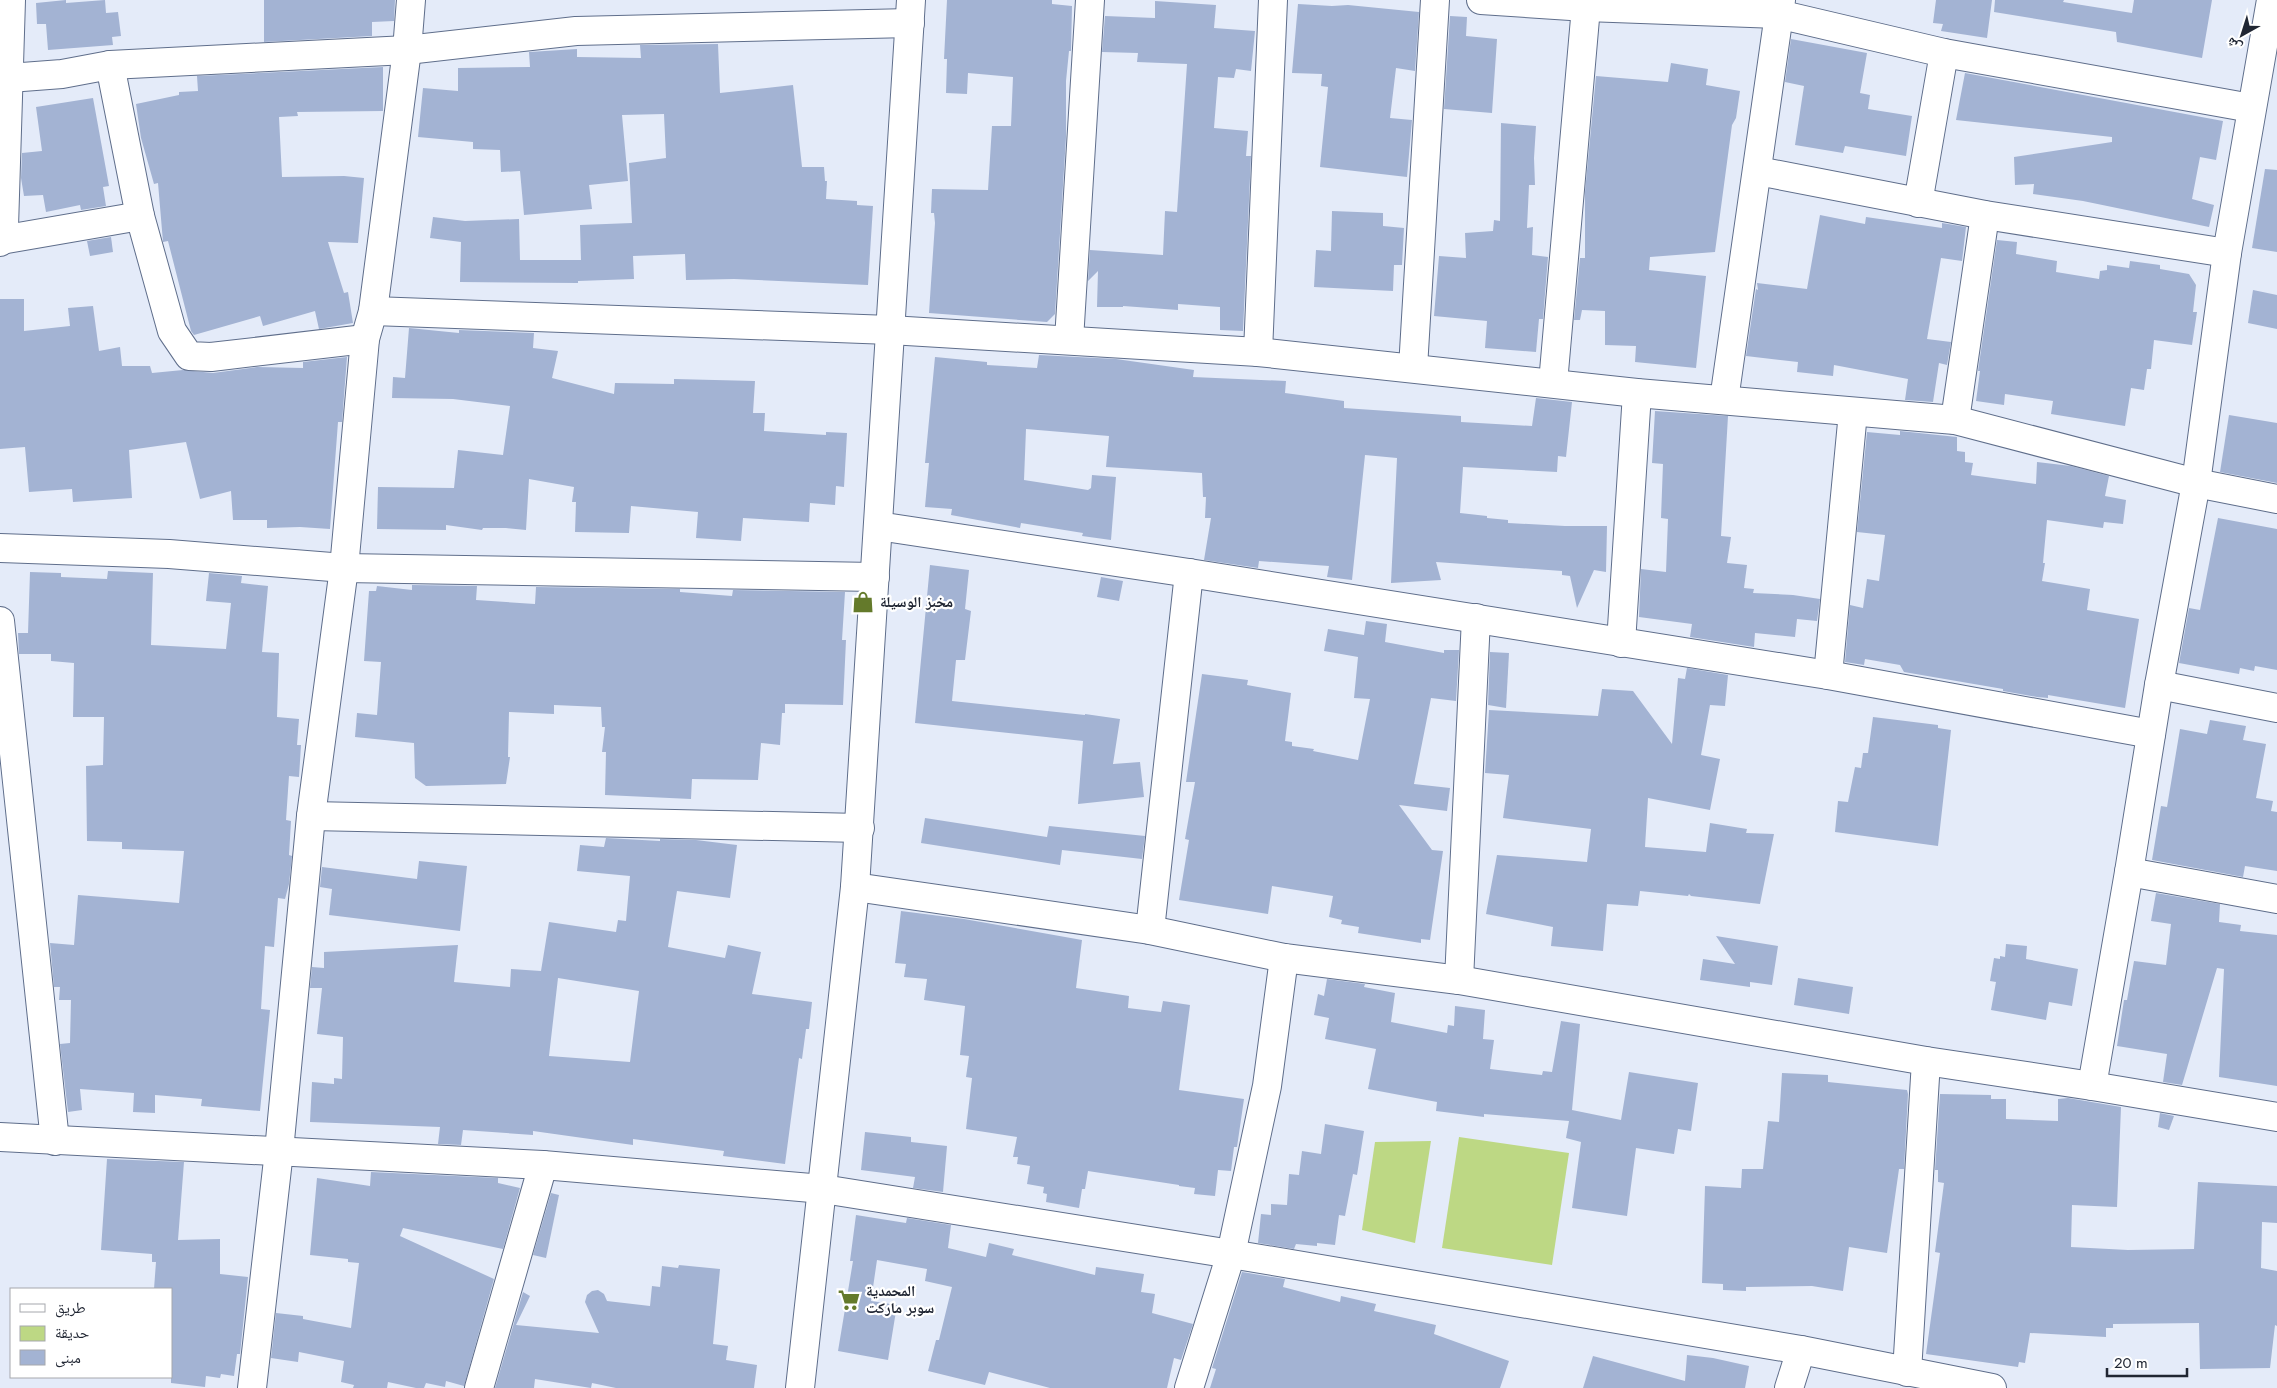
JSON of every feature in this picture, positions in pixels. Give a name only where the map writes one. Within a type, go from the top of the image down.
[{"type":"street","points":[[11,0],[4,227],[1,241],[140,216]]},
{"type":"street","points":[[252,1388],[279,1151],[311,816],[344,568],[365,339],[374,311],[407,50],[411,0]]},
{"type":"street","points":[[1069,340],[1090,0]]},
{"type":"street","points":[[1258,352],[1273,0]]},
{"type":"street","points":[[1413,368],[1435,0]]},
{"type":"street","points":[[1482,0],[1586,7],[1780,7],[1944,53],[2251,108]]},
{"type":"street","points":[[2092,1086],[2159,685],[2196,483],[2227,253],[2251,108],[2268,74],[2271,0]]},
{"type":"street","points":[[1553,383],[1586,7]]},
{"type":"street","points":[[1724,400],[1780,7]]},
{"type":"street","points":[[9,78],[62,74],[110,65],[407,50],[576,31],[911,12],[860,828],[823,1189],[800,1388]]},
{"type":"street","points":[[1918,203],[1944,53]]},
{"type":"street","points":[[110,65],[140,216],[172,331],[189,356],[211,357],[365,339]]},
{"type":"street","points":[[1758,171],[1985,215],[2227,253]]},
{"type":"street","points":[[1954,420],[1985,215]]},
{"type":"street","points":[[374,311],[890,330],[1258,352],[1637,393],[1954,420],[2196,483],[2277,499]]},
{"type":"street","points":[[1621,643],[1637,393]]},
{"type":"street","points":[[1828,675],[1853,412]]},
{"type":"street","points":[[878,526],[1476,618],[1621,643],[1828,675],[2151,734]]},
{"type":"street","points":[[0,548],[169,554],[344,568],[875,577]]},
{"type":"street","points":[[1150,930],[1189,573]]},
{"type":"street","points":[[1459,980],[1476,618]]},
{"type":"street","points":[[0,621],[55,1141]]},
{"type":"street","points":[[2159,685],[2277,708]]},
{"type":"street","points":[[311,816],[860,828]]},
{"type":"street","points":[[2129,872],[2277,899]]},
{"type":"street","points":[[855,887],[1150,930],[1284,958],[1459,980],[1926,1061],[2092,1086],[2277,1118]]},
{"type":"street","points":[[1188,1388],[1231,1254],[1267,1086],[1284,958]]},
{"type":"street","points":[[1907,1372],[1926,1061]]},
{"type":"street","points":[[0,1137],[543,1165],[823,1189],[1231,1254],[1801,1350],[1992,1388]]},
{"type":"street","points":[[479,1388],[543,1165]]},
{"type":"street","points":[[1789,1388],[1801,1350]]},
{"type":"green space","points":[[1459,1137],[1569,1153],[1552,1265],[1442,1248]]},
{"type":"green space","points":[[1431,1141],[1415,1243],[1362,1230],[1375,1142]]},
{"type":"building","points":[[66,0],[66,3],[105,0],[106,13],[118,12],[121,36],[112,37],[113,45],[48,50],[46,24],[37,24],[36,3]]},
{"type":"building","points":[[264,0],[395,0],[394,21],[372,22],[372,36],[264,42]]},
{"type":"building","points":[[947,0],[1052,0],[1052,4],[1072,6],[1071,51],[1069,51],[1066,81],[1066,137],[1055,314],[1047,322],[929,313],[935,223],[934,213],[931,213],[932,189],[988,190],[992,126],[1011,126],[1013,77],[968,73],[967,94],[946,93],[947,59],[944,59]]},
{"type":"building","points":[[1936,0],[1992,0],[1987,38],[1941,31],[1943,24],[1933,23]]},
{"type":"building","points":[[1995,0],[2064,0],[2063,2],[2132,13],[2134,0],[2212,0],[2202,58],[2117,42],[2116,32],[1994,12]]},
{"type":"building","points":[[1155,1],[1216,5],[1214,28],[1255,31],[1251,71],[1236,69],[1234,78],[1218,77],[1214,128],[1248,131],[1246,156],[1251,156],[1243,331],[1220,330],[1220,307],[1178,304],[1178,310],[1123,306],[1097,307],[1098,271],[1088,281],[1090,250],[1163,255],[1165,211],[1177,212],[1187,64],[1137,62],[1138,53],[1102,52],[1105,16],[1155,18]]},
{"type":"building","points":[[1298,4],[1348,5],[1419,12],[1415,71],[1396,68],[1390,118],[1412,120],[1407,177],[1320,167],[1328,87],[1321,86],[1322,74],[1292,73]]},
{"type":"building","points":[[1450,16],[1467,17],[1466,36],[1497,39],[1492,113],[1444,109]]},
{"type":"building","points":[[1791,39],[1867,53],[1860,93],[1870,95],[1868,109],[1912,116],[1906,156],[1845,146],[1843,153],[1795,145],[1804,86],[1785,82]]},
{"type":"building","points":[[718,44],[720,93],[793,85],[802,167],[824,167],[825,181],[827,181],[826,199],[857,201],[857,205],[873,206],[868,285],[734,279],[686,280],[685,254],[633,256],[634,279],[578,281],[578,283],[460,282],[461,242],[430,238],[433,217],[465,221],[519,219],[520,260],[581,260],[580,225],[632,223],[629,163],[666,158],[664,114],[622,115],[628,181],[589,185],[592,209],[524,215],[520,171],[501,172],[500,150],[473,149],[473,142],[418,137],[423,88],[458,91],[458,68],[530,67],[529,52],[577,49],[577,57],[641,58],[640,45]]},
{"type":"building","points":[[1671,63],[1708,69],[1706,85],[1740,91],[1736,118],[1732,125],[1715,252],[1650,257],[1649,270],[1706,276],[1696,368],[1635,362],[1636,346],[1605,345],[1605,311],[1582,310],[1580,320],[1574,320],[1580,258],[1585,258],[1585,192],[1596,76],[1668,82]]},
{"type":"building","points":[[383,67],[383,111],[297,112],[298,116],[279,117],[282,177],[344,176],[364,178],[358,243],[328,242],[344,293],[348,292],[353,323],[319,329],[315,311],[263,326],[260,316],[194,335],[191,331],[168,241],[163,242],[158,183],[154,184],[141,138],[136,104],[179,95],[179,92],[198,91],[197,76]]},
{"type":"building","points":[[1965,73],[2223,121],[2216,160],[2200,157],[2192,199],[2214,205],[2209,227],[2083,201],[2033,194],[2034,184],[2015,185],[2014,157],[2112,142],[2112,137],[1956,120]]},
{"type":"building","points":[[93,98],[109,186],[103,187],[106,206],[81,210],[80,205],[46,212],[43,195],[24,196],[21,178],[22,153],[42,151],[36,107]]},
{"type":"building","points":[[1501,123],[1536,126],[1535,185],[1529,185],[1527,228],[1533,227],[1532,255],[1548,257],[1543,319],[1539,319],[1536,352],[1485,348],[1487,321],[1434,316],[1439,256],[1466,258],[1465,233],[1493,231],[1494,220],[1500,221]]},
{"type":"building","points":[[2265,169],[2277,170],[2277,252],[2252,248]]},
{"type":"building","points":[[1332,211],[1383,213],[1383,226],[1404,228],[1402,265],[1394,265],[1393,291],[1314,287],[1316,250],[1331,251]]},
{"type":"building","points":[[1820,215],[1865,224],[1866,217],[1942,228],[1942,223],[1966,227],[1962,261],[1941,258],[1927,339],[1951,342],[1947,365],[1939,363],[1933,402],[1905,400],[1908,379],[1834,365],[1833,376],[1797,372],[1798,362],[1746,356],[1756,289],[1758,290],[1757,283],[1807,289]]},
{"type":"building","points":[[111,237],[113,252],[90,256],[87,241]]},
{"type":"building","points":[[1997,240],[2017,242],[2016,254],[2057,261],[2056,272],[2099,279],[2100,271],[2107,270],[2107,265],[2129,268],[2130,261],[2160,265],[2160,269],[2189,274],[2196,285],[2193,312],[2197,312],[2192,345],[2154,340],[2151,369],[2147,369],[2144,390],[2131,388],[2125,426],[2051,414],[2053,401],[2005,394],[2004,405],[1976,401],[1980,371],[1978,371]]},
{"type":"building","points":[[2253,290],[2277,295],[2277,329],[2248,323]]},
{"type":"building","points":[[0,299],[24,299],[24,331],[70,326],[68,308],[93,306],[99,351],[120,347],[122,366],[150,366],[152,373],[183,370],[213,373],[257,367],[303,368],[303,362],[347,357],[342,422],[338,422],[330,529],[300,527],[267,528],[267,520],[233,520],[231,491],[200,499],[186,442],[129,450],[132,498],[73,502],[72,489],[29,492],[25,447],[0,449]]},
{"type":"building","points":[[409,328],[459,333],[459,330],[534,333],[533,348],[558,351],[552,378],[614,394],[615,383],[674,384],[674,379],[755,381],[753,413],[765,413],[764,431],[826,435],[826,432],[847,433],[844,487],[836,486],[835,505],[810,503],[809,522],[743,518],[741,541],[696,538],[698,512],[631,506],[629,533],[575,532],[576,502],[572,502],[574,487],[529,479],[526,530],[483,528],[482,530],[446,525],[446,530],[377,529],[378,487],[454,488],[458,450],[503,455],[510,406],[453,399],[392,398],[393,377],[405,378]]},
{"type":"building","points":[[1039,355],[1116,359],[1194,370],[1193,377],[1286,381],[1285,393],[1344,401],[1344,408],[1461,416],[1461,422],[1532,426],[1536,398],[1572,402],[1566,457],[1558,456],[1557,472],[1463,467],[1460,513],[1508,520],[1508,523],[1607,526],[1606,572],[1594,570],[1577,608],[1570,576],[1562,575],[1562,571],[1436,562],[1441,580],[1391,583],[1397,458],[1365,455],[1352,580],[1327,577],[1329,566],[1259,561],[1258,568],[1204,560],[1211,518],[1205,518],[1206,497],[1203,497],[1202,473],[1106,467],[1109,436],[1026,429],[1024,480],[1088,490],[1091,488],[1092,475],[1116,477],[1111,540],[1082,536],[1083,533],[1021,523],[1020,528],[951,515],[952,509],[925,507],[929,463],[925,463],[935,357],[987,362],[987,365],[1037,368]]},
{"type":"building","points":[[1655,411],[1728,416],[1721,536],[1731,537],[1727,563],[1747,565],[1744,588],[1754,589],[1753,593],[1793,595],[1820,599],[1817,621],[1797,619],[1795,637],[1755,633],[1754,647],[1690,637],[1692,624],[1639,617],[1641,569],[1666,572],[1668,519],[1661,518],[1663,464],[1652,463]]},
{"type":"building","points":[[2229,415],[2277,423],[2277,483],[2220,472]]},
{"type":"building","points":[[1900,431],[1957,437],[1957,451],[1965,452],[1965,462],[1973,463],[1971,475],[2036,484],[2037,462],[2071,466],[2109,476],[2105,496],[2126,500],[2123,524],[2104,522],[2103,528],[2047,520],[2043,563],[2045,563],[2042,581],[2090,589],[2087,610],[2139,619],[2125,708],[2048,695],[2048,698],[2003,691],[2003,689],[1904,672],[1900,665],[1865,659],[1864,665],[1845,662],[1850,605],[1863,608],[1867,579],[1879,581],[1885,535],[1857,532],[1867,432],[1900,435]]},
{"type":"building","points":[[2218,518],[2277,529],[2277,670],[2255,666],[2254,671],[2240,668],[2239,674],[2179,663],[2189,608],[2200,610]]},
{"type":"building","points":[[930,565],[969,570],[965,609],[971,611],[965,660],[956,660],[952,701],[1120,719],[1113,764],[1140,762],[1144,797],[1078,804],[1083,741],[915,723]]},
{"type":"building","points":[[108,571],[153,573],[151,645],[226,649],[231,603],[206,601],[209,573],[242,576],[241,583],[268,586],[262,652],[279,653],[277,717],[299,719],[297,745],[301,745],[299,777],[289,776],[286,820],[291,821],[289,855],[292,856],[289,884],[285,899],[278,898],[274,947],[265,946],[261,1009],[270,1010],[260,1111],[201,1106],[202,1099],[155,1095],[155,1113],[133,1112],[134,1093],[80,1089],[82,1110],[68,1112],[60,1044],[70,1043],[71,1000],[59,1000],[60,987],[54,987],[50,943],[74,945],[78,895],[179,903],[184,851],[122,849],[122,842],[87,841],[86,766],[103,765],[104,717],[73,717],[74,663],[51,661],[51,654],[19,654],[18,633],[28,633],[30,572],[61,573],[61,577],[107,579]]},
{"type":"building","points":[[1101,577],[1123,581],[1119,601],[1097,597]]},
{"type":"building","points":[[412,585],[477,586],[476,600],[535,604],[536,587],[680,589],[680,592],[732,596],[733,590],[845,592],[842,640],[846,640],[843,705],[785,704],[785,713],[782,713],[780,745],[761,743],[758,780],[692,779],[691,799],[605,795],[606,752],[602,752],[605,727],[602,727],[601,707],[554,705],[554,714],[509,712],[508,757],[510,757],[506,784],[426,786],[415,778],[414,743],[355,737],[357,713],[377,715],[381,662],[364,661],[369,591],[376,591],[377,586],[412,590]]},
{"type":"building","points":[[1366,621],[1387,624],[1385,642],[1444,653],[1444,650],[1459,650],[1456,701],[1431,698],[1414,784],[1450,788],[1447,811],[1399,805],[1432,850],[1443,851],[1430,940],[1421,939],[1421,943],[1358,933],[1359,927],[1341,924],[1342,920],[1329,917],[1333,896],[1272,886],[1268,914],[1179,900],[1189,840],[1185,839],[1195,782],[1186,782],[1202,674],[1248,680],[1247,685],[1291,693],[1285,741],[1292,742],[1292,746],[1314,749],[1313,751],[1358,760],[1370,699],[1354,698],[1358,657],[1324,651],[1328,629],[1364,635]]},
{"type":"building","points":[[1490,652],[1509,653],[1506,708],[1488,705]]},
{"type":"building","points":[[1687,668],[1728,675],[1725,706],[1710,705],[1701,755],[1720,759],[1710,810],[1648,798],[1645,847],[1706,852],[1710,823],[1747,829],[1746,833],[1774,834],[1760,904],[1691,896],[1689,894],[1688,896],[1640,891],[1638,906],[1607,904],[1603,951],[1551,946],[1553,927],[1486,914],[1497,855],[1587,862],[1591,829],[1503,818],[1509,775],[1485,773],[1489,710],[1598,716],[1602,689],[1633,691],[1672,744],[1678,678],[1685,679]]},
{"type":"building","points":[[1873,717],[1938,725],[1938,728],[1951,730],[1938,846],[1835,832],[1838,801],[1848,802],[1855,767],[1861,768],[1863,753],[1868,753]]},
{"type":"building","points":[[2210,720],[2246,726],[2243,740],[2266,744],[2256,798],[2273,801],[2271,811],[2277,812],[2277,871],[2245,866],[2243,877],[2152,860],[2161,806],[2167,807],[2180,729],[2207,734]]},
{"type":"building","points":[[925,818],[1047,837],[1049,826],[1145,836],[1142,859],[1062,850],[1060,865],[921,843]]},
{"type":"building","points":[[606,838],[660,841],[660,839],[696,840],[737,845],[730,898],[677,891],[668,947],[725,958],[728,945],[761,952],[752,994],[812,1002],[809,1029],[806,1029],[802,1059],[799,1058],[785,1164],[723,1156],[724,1151],[633,1139],[633,1145],[533,1131],[533,1135],[463,1130],[461,1145],[438,1144],[440,1127],[310,1122],[312,1082],[334,1084],[334,1078],[342,1079],[343,1037],[317,1034],[322,988],[310,988],[312,967],[324,968],[324,952],[458,945],[454,982],[510,987],[511,969],[541,971],[549,922],[616,932],[618,920],[626,921],[630,876],[577,871],[580,845],[604,847]],"holes":[[[558,978],[639,991],[630,1062],[549,1056]]]},
{"type":"building","points":[[419,861],[467,866],[460,931],[329,915],[332,889],[320,887],[322,867],[417,879]]},
{"type":"building","points":[[2156,893],[2220,904],[2219,922],[2241,925],[2240,931],[2277,935],[2277,1086],[2219,1077],[2224,969],[2217,968],[2182,1085],[2163,1082],[2167,1054],[2117,1046],[2124,1000],[2127,1000],[2134,961],[2166,965],[2171,924],[2151,921]]},
{"type":"building","points":[[901,911],[964,919],[1082,940],[1076,988],[1129,996],[1128,1008],[1161,1012],[1163,1001],[1190,1005],[1179,1090],[1244,1099],[1237,1147],[1234,1147],[1231,1171],[1218,1170],[1215,1196],[1194,1194],[1195,1188],[1088,1171],[1085,1189],[1082,1189],[1079,1208],[1046,1202],[1047,1194],[1043,1193],[1044,1187],[1027,1184],[1030,1166],[1017,1164],[1018,1157],[1013,1157],[1017,1137],[966,1129],[972,1078],[966,1077],[969,1056],[960,1055],[965,1006],[924,1000],[927,979],[904,977],[906,964],[895,963]]},
{"type":"building","points":[[1716,936],[1778,946],[1772,985],[1750,982],[1750,987],[1700,980],[1703,959],[1735,964]]},
{"type":"building","points":[[2006,944],[2027,946],[2026,959],[2078,969],[2072,1006],[2049,1002],[2046,1020],[1991,1010],[1996,982],[1990,981],[1994,958],[2000,959],[2000,956],[2005,957]]},
{"type":"building","points":[[1798,978],[1853,987],[1849,1014],[1794,1005]]},
{"type":"building","points":[[1327,979],[1365,984],[1364,987],[1395,993],[1391,1022],[1447,1033],[1448,1025],[1454,1026],[1455,1006],[1485,1010],[1483,1039],[1494,1040],[1490,1069],[1542,1075],[1543,1071],[1552,1072],[1561,1021],[1580,1024],[1572,1110],[1621,1120],[1629,1072],[1698,1083],[1691,1131],[1678,1129],[1674,1154],[1636,1148],[1627,1216],[1572,1208],[1581,1142],[1566,1138],[1569,1121],[1484,1114],[1484,1117],[1436,1111],[1437,1102],[1368,1089],[1376,1049],[1325,1039],[1329,1018],[1314,1015],[1318,994],[1324,996]]},
{"type":"building","points":[[1782,1073],[1828,1075],[1828,1082],[1907,1090],[1904,1169],[1899,1169],[1887,1253],[1849,1247],[1843,1291],[1812,1286],[1746,1287],[1746,1291],[1723,1290],[1723,1284],[1702,1283],[1705,1186],[1741,1188],[1742,1169],[1763,1169],[1768,1121],[1779,1122]]},
{"type":"building","points":[[1940,1094],[1991,1095],[1991,1099],[2006,1099],[2006,1119],[2058,1121],[2058,1099],[2068,1098],[2121,1107],[2117,1207],[2072,1205],[2071,1247],[2128,1250],[2194,1249],[2198,1182],[2277,1186],[2277,1223],[2262,1222],[2261,1268],[2277,1271],[2277,1326],[2275,1325],[2270,1368],[2200,1369],[2199,1323],[2113,1324],[2113,1328],[2106,1328],[2106,1337],[2030,1333],[2025,1363],[2019,1362],[2018,1367],[1926,1354],[1940,1253],[1935,1252],[1944,1183],[1938,1182],[1938,1170],[1935,1170]]},
{"type":"building","points":[[2160,1113],[2174,1116],[2169,1130],[2158,1127]]},
{"type":"building","points":[[1325,1124],[1364,1131],[1357,1175],[1353,1174],[1345,1216],[1339,1215],[1335,1245],[1317,1243],[1317,1246],[1296,1244],[1294,1249],[1258,1243],[1261,1214],[1271,1215],[1271,1204],[1287,1205],[1289,1174],[1299,1175],[1302,1151],[1321,1154]]},
{"type":"building","points":[[865,1132],[911,1137],[911,1142],[947,1146],[943,1192],[913,1188],[915,1177],[861,1170]]},
{"type":"building","points":[[107,1159],[184,1162],[178,1240],[220,1239],[220,1274],[248,1277],[240,1354],[237,1354],[234,1376],[221,1374],[220,1378],[206,1376],[205,1387],[171,1383],[172,1288],[154,1288],[156,1262],[152,1262],[152,1254],[101,1250]]},
{"type":"building","points":[[371,1172],[498,1178],[498,1183],[520,1188],[503,1249],[403,1228],[400,1236],[494,1279],[464,1386],[446,1381],[445,1387],[426,1383],[424,1388],[416,1388],[388,1382],[387,1388],[353,1388],[354,1385],[341,1382],[344,1361],[299,1352],[298,1362],[271,1358],[276,1313],[303,1316],[303,1319],[351,1328],[359,1263],[348,1262],[348,1259],[310,1255],[317,1178],[370,1186]]},
{"type":"building","points":[[551,1193],[559,1195],[546,1258],[533,1255]]},
{"type":"building","points":[[856,1215],[906,1223],[907,1218],[951,1225],[948,1248],[986,1257],[989,1243],[1014,1249],[1012,1255],[1095,1275],[1096,1267],[1144,1274],[1141,1292],[1155,1294],[1152,1313],[1193,1324],[1181,1360],[1174,1358],[1167,1388],[1050,1388],[989,1372],[985,1385],[928,1371],[936,1340],[939,1340],[952,1287],[925,1281],[927,1269],[877,1260],[871,1301],[897,1305],[888,1360],[838,1351],[853,1261],[850,1261]]},
{"type":"building","points":[[679,1265],[720,1269],[713,1344],[728,1346],[726,1360],[757,1365],[754,1388],[616,1388],[592,1383],[591,1388],[535,1379],[534,1388],[495,1388],[523,1292],[530,1296],[516,1325],[599,1333],[585,1302],[587,1295],[592,1291],[598,1290],[604,1294],[607,1301],[650,1306],[652,1286],[660,1287],[662,1266],[678,1268]]},
{"type":"building","points":[[1242,1272],[1285,1279],[1283,1287],[1340,1302],[1341,1296],[1376,1304],[1374,1311],[1436,1325],[1434,1334],[1509,1361],[1500,1388],[1210,1388],[1216,1369],[1212,1368]]},
{"type":"building","points":[[1687,1355],[1713,1358],[1749,1366],[1745,1388],[1583,1388],[1593,1356],[1685,1381]]},
{"type":"place","name":"مخبز الوسيلة","points":[[863,602]]},
{"type":"place","name":"المحمدية سوبر ماركت","points":[[849,1300]]}]
